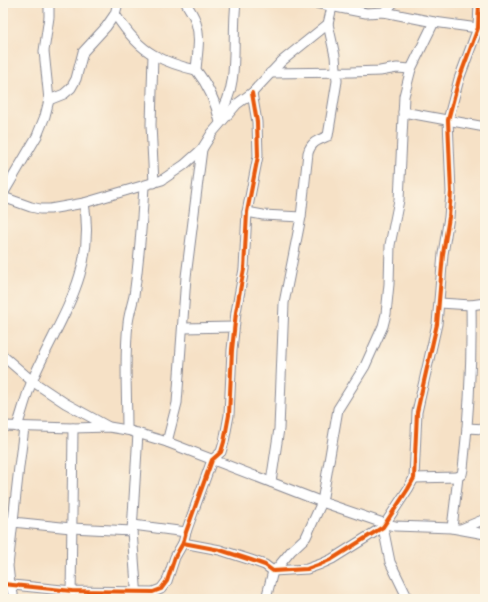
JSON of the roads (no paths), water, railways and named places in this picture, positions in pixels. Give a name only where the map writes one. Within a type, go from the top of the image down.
[{"type":"street","points":[[49,3],[49,17],[44,51],[49,100],[45,116],[37,136],[3,195],[31,207],[40,209],[50,209],[84,203],[154,183],[162,180],[184,165],[202,149],[220,119],[232,87],[236,3]]},
{"type":"street","points":[[49,100],[64,94],[71,88],[76,79],[83,52],[106,27],[115,14],[118,3]]},
{"type":"street","points":[[186,3],[196,21],[198,30],[196,70],[209,90],[220,119]]},
{"type":"street","points":[[315,3],[332,7],[366,8],[434,22],[482,29]]},
{"type":"street","points":[[384,12],[393,3]]},
{"type":"street","points":[[183,543],[198,544],[220,550],[264,565],[273,571],[306,569],[321,564],[347,551],[385,525],[414,478],[417,412],[433,346],[440,303],[443,254],[449,217],[451,192],[448,120],[460,79],[482,29],[478,3]]},
{"type":"street","points":[[272,482],[279,429],[284,303],[301,217],[308,152],[310,146],[315,141],[328,136],[335,99],[337,72],[328,24],[332,7]]},
{"type":"street","points":[[115,14],[128,30],[154,55],[185,68],[196,70]]},
{"type":"street","points":[[266,599],[273,571],[306,537],[322,502],[338,409],[365,366],[378,338],[386,314],[390,268],[390,245],[399,200],[404,96],[411,69],[434,22]]},
{"type":"street","points":[[220,119],[252,93],[282,61],[328,24]]},
{"type":"street","points":[[154,55],[151,125],[154,183]]},
{"type":"street","points":[[270,73],[380,71],[397,68],[411,69]]},
{"type":"street","points":[[6,584],[71,595],[137,595],[161,589],[167,581],[175,558],[183,543],[212,460],[221,452],[229,415],[234,327],[244,269],[247,212],[258,156],[257,122],[252,93]]},
{"type":"street","points":[[403,112],[485,127]]},
{"type":"street","points":[[167,442],[177,403],[186,277],[202,149]]},
{"type":"street","points":[[127,430],[125,374],[126,346],[128,322],[134,297],[144,186]]},
{"type":"street","points":[[13,599],[13,594],[6,584],[14,522],[21,427],[32,381],[64,317],[80,276],[86,243],[87,220],[84,203]]},
{"type":"street","points":[[247,212],[262,216],[301,217]]},
{"type":"street","points":[[440,303],[471,305],[485,303]]},
{"type":"street","points":[[414,478],[458,477],[462,474],[467,428],[472,345],[471,305]]},
{"type":"street","points":[[183,328],[234,327]]},
{"type":"street","points":[[3,356],[32,381],[65,403],[108,427]]},
{"type":"street","points":[[3,426],[74,428],[108,427],[127,430],[167,442],[385,525],[457,529],[485,534]]},
{"type":"street","points":[[71,595],[74,428]]},
{"type":"street","points":[[467,428],[485,429]]},
{"type":"street","points":[[137,595],[133,528],[138,433]]},
{"type":"street","points":[[457,529],[458,477]]},
{"type":"street","points":[[457,529],[485,519]]},
{"type":"street","points":[[3,521],[72,528],[133,528],[186,532]]},
{"type":"street","points":[[385,525],[390,562],[404,597]]}]
